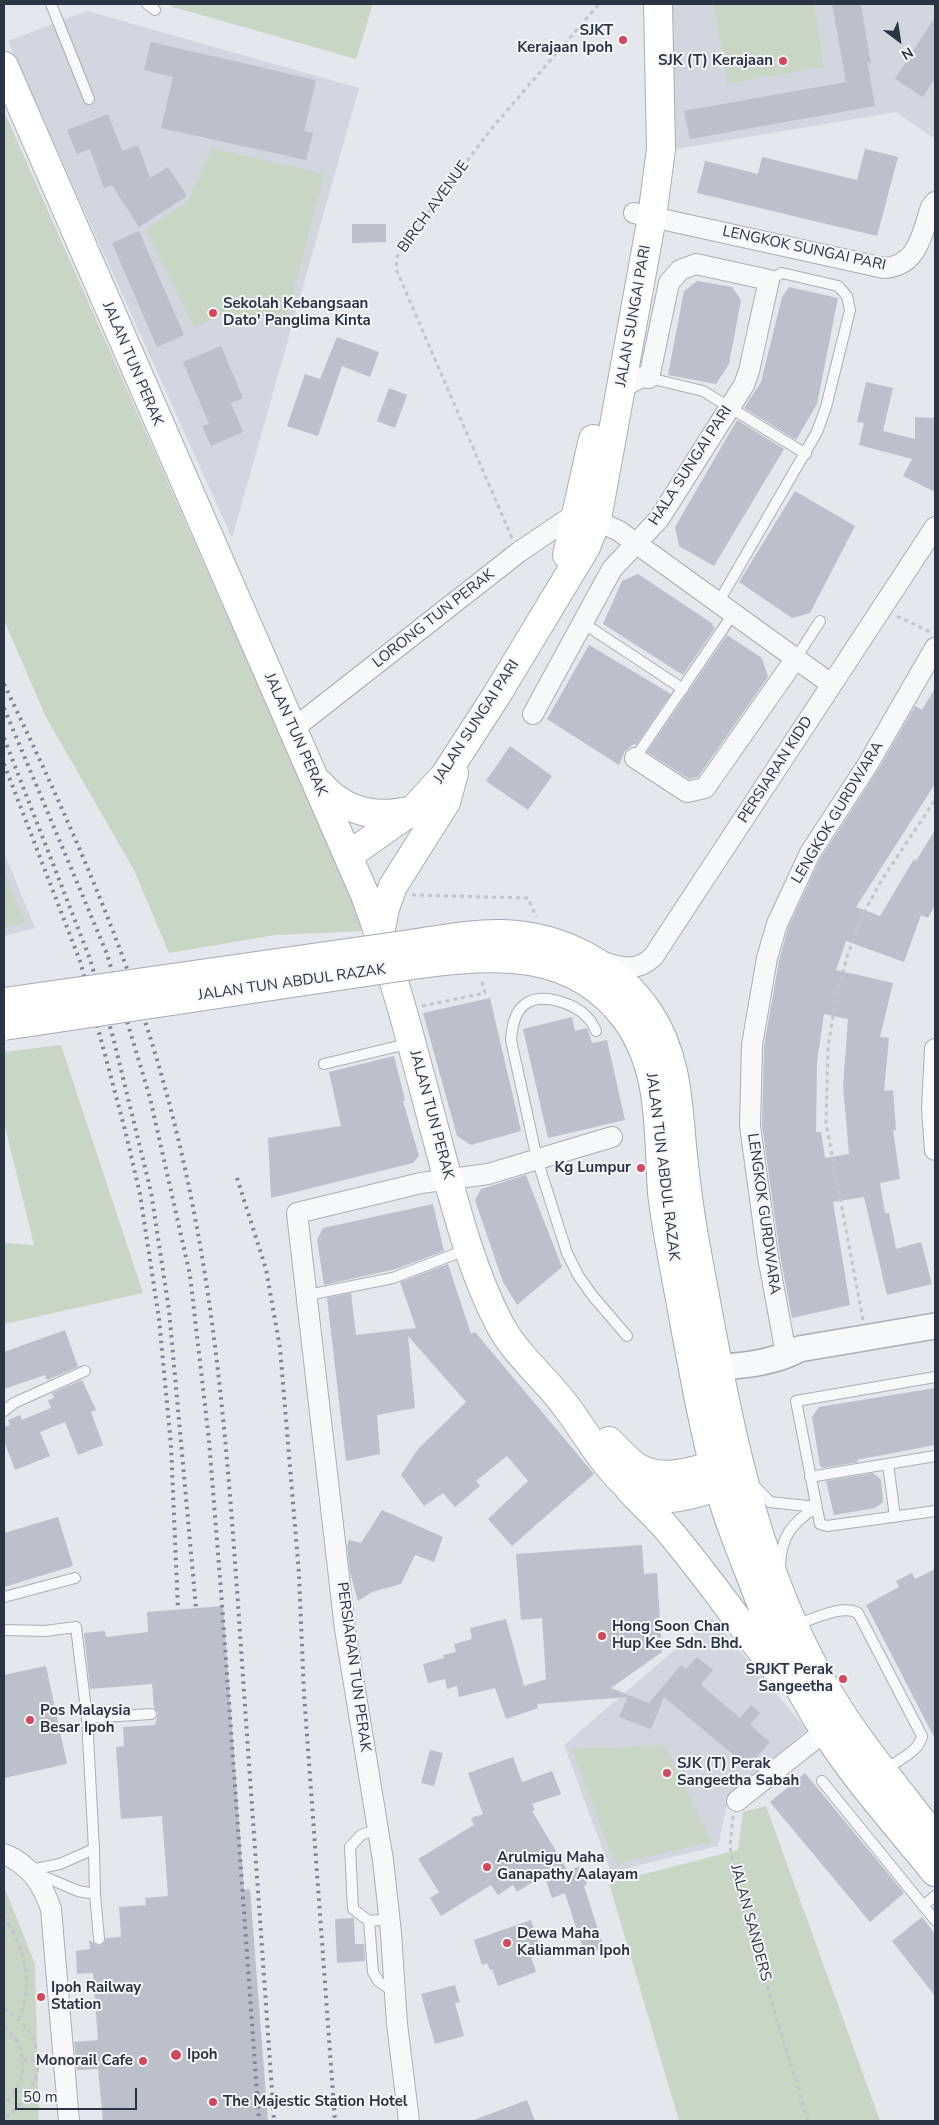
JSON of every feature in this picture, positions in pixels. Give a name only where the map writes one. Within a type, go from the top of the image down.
[{"type":"main road","name":"JALAN SUNGAI PARI","points":[[640,4],[651,82]]},
{"type":"main road","name":"JALAN SUNGAI PARI","points":[[349,855],[413,810],[441,781],[496,696],[545,613],[571,545],[587,516],[621,388],[641,276],[643,147],[658,4]]},
{"type":"main road","name":"JALAN TUN PERAK","points":[[4,66],[349,855],[380,934],[448,1180],[469,1249],[488,1301],[500,1325],[565,1405],[588,1440],[629,1489],[668,1529],[735,1615],[756,1647],[825,1731]]},
{"type":"main road","name":"JALAN SUNGAI PARI","points":[[587,516],[603,387],[643,215]]},
{"type":"main road","points":[[380,934],[390,894],[405,864],[446,802],[462,748]]},
{"type":"main road","points":[[315,780],[345,806],[364,813],[385,815],[413,810]]},
{"type":"main road","name":"JALAN TUN ABDUL RAZAK","points":[[4,1026],[418,954],[477,935],[523,935],[569,948],[591,958],[614,974],[634,993],[650,1014],[670,1057],[677,1083],[691,1220],[709,1362],[728,1472],[772,1634],[796,1682],[825,1731],[864,1785],[935,1872]]},
{"type":"main road","name":"JALAN TUN ABDUL RAZAK","points":[[4,1002],[418,954],[525,958],[548,964],[570,973],[592,986],[611,1002],[626,1020],[641,1044],[655,1090],[666,1223],[709,1362]]},
{"type":"main road","name":"JALAN TUN PERAK","points":[[565,1405],[598,1430],[634,1465],[644,1471],[666,1476],[728,1472]]},
{"type":"main road","points":[[629,1489],[643,1496],[667,1499],[728,1472]]},
{"type":"main road","name":"JALAN TUN ABDUL RAZAK","points":[[728,1472],[762,1543],[794,1626],[816,1672],[842,1715],[882,1771],[935,1838]]},
{"type":"street","name":"LENGKOK SUNGAI PARI","points":[[643,215],[884,268],[894,267],[912,258],[917,250],[931,207],[935,202]]},
{"type":"street","points":[[621,388],[642,377],[649,378],[669,283],[680,270],[696,264],[769,280]]},
{"type":"street","points":[[641,276],[669,283]]},
{"type":"street","name":"HALA SUNGAI PARI","points":[[533,714],[612,569],[659,519],[750,371],[769,280]]},
{"type":"street","name":"LORONG TUN PERAK","points":[[293,729],[519,552],[587,516]]},
{"type":"street","points":[[587,516],[636,543],[832,684]]},
{"type":"street","name":"PERSIARAN KIDD","points":[[591,958],[628,968],[640,967],[653,957],[935,527]]},
{"type":"street","name":"LENGKOK GURDWARA","points":[[791,1346],[768,1257],[750,1126],[752,1044],[767,958],[777,924],[810,853],[868,764],[935,648]]},
{"type":"street","points":[[635,758],[687,792],[706,788],[796,658]]},
{"type":"street","points":[[935,1050],[933,1108],[935,1150]]},
{"type":"street","points":[[448,1180],[488,1174],[612,1137]]},
{"type":"street","name":"PERSIARAN TUN PERAK","points":[[409,2121],[395,1992],[390,1919],[379,1828],[345,1629],[308,1294],[297,1213],[422,1183],[448,1180]]},
{"type":"street","points":[[709,1362],[791,1346],[866,1338],[935,1326]]},
{"type":"street","points":[[737,1801],[825,1731]]},
{"type":"street","points":[[4,1854],[30,1870],[41,1883],[51,1909],[69,2121]]},
{"type":"lane","points":[[51,4],[89,99]]},
{"type":"lane","points":[[635,758],[683,688],[806,454],[826,408],[850,310],[847,296],[838,286],[782,273],[769,280]]},
{"type":"lane","points":[[649,378],[703,391],[806,454]]},
{"type":"lane","points":[[796,658],[820,621]]},
{"type":"lane","points":[[583,623],[683,688]]},
{"type":"lane","points":[[596,1031],[588,1018],[573,1007],[556,1001],[539,1000],[524,1005],[513,1021],[511,1040],[537,1159],[567,1253],[578,1275],[627,1336]]},
{"type":"lane","points":[[324,1064],[411,1043]]},
{"type":"lane","points":[[308,1294],[393,1278],[469,1249]]},
{"type":"lane","points":[[4,1411],[14,1403],[85,1371]]},
{"type":"lane","points":[[935,1377],[796,1401],[818,1521],[822,1526],[935,1511]]},
{"type":"lane","points":[[810,1477],[935,1456]]},
{"type":"lane","points":[[888,1464],[895,1517]]},
{"type":"lane","points":[[728,1472],[754,1486],[770,1502],[816,1507]]},
{"type":"lane","points":[[781,1592],[781,1553],[783,1542],[799,1519],[816,1507]]},
{"type":"lane","points":[[4,1597],[75,1578]]},
{"type":"lane","points":[[794,1626],[842,1610],[852,1610],[858,1613],[922,1736],[921,1743],[916,1748],[882,1771]]},
{"type":"lane","points":[[4,1630],[45,1631],[76,1627],[87,1718],[95,1894],[99,1939]]},
{"type":"lane","points":[[87,1718],[151,1714]]},
{"type":"lane","points":[[822,1781],[935,1920]]},
{"type":"lane","points":[[379,1828],[361,1835],[353,1841],[349,1853],[353,1909],[370,1921],[390,1919]]},
{"type":"lane","points":[[30,1870],[60,1864],[94,1849]]},
{"type":"lane","points":[[30,1870],[78,1891],[95,1894]]},
{"type":"lane","points":[[923,1906],[935,1896]]},
{"type":"lane","points":[[370,1921],[373,1972],[380,1982],[395,1992]]},
{"type":"path","name":"BIRCH AVENUE","points":[[519,552],[396,269],[397,257],[405,243],[492,128],[599,4]]},
{"type":"path","points":[[882,609],[935,634]]},
{"type":"path","points":[[866,1338],[826,1123],[828,1048],[836,997],[847,957],[864,914],[881,881],[935,800]]},
{"type":"path","points":[[390,894],[528,898]]},
{"type":"path","points":[[402,1010],[485,993]]},
{"type":"path","name":"JALAN SANDERS","points":[[737,1801],[731,1825],[730,1847],[738,1891],[808,2121]]},
{"type":"path","points":[[4,1917],[21,1948],[26,1970],[28,1990],[20,2018]]},
{"type":"path","points":[[4,1933],[8,1923]]},
{"type":"path","points":[[4,2009],[20,2018],[30,2034],[39,2060],[34,2086],[16,2110],[4,2118]]},
{"type":"path","points":[[4,2027],[10,2032],[19,2046],[23,2061],[22,2075],[17,2089],[4,2103]]},
{"type":"path","points":[[23,2061],[64,2058]]},
{"type":"shaded area","name":"SJK (T) Kerajaan","points":[[669,4],[935,4],[935,139],[896,112],[676,149]]},
{"type":"shaded area","name":"Sekolah Kebangsaan Dato' Panglima Kinta","points":[[87,11],[359,88],[232,538],[8,41]]},
{"type":"shaded area","points":[[4,852],[35,928],[4,936]]},
{"type":"shaded area","name":"SJK (T) Perak Sangeetha Sabah","points":[[712,1618],[807,1730],[728,1801],[718,1846],[611,1872],[564,1745]]},
{"type":"green space","points":[[170,4],[373,4],[356,59],[173,7]]},
{"type":"green space","points":[[714,4],[814,4],[824,67],[727,83]]},
{"type":"green space","points":[[4,111],[366,931],[276,935],[169,953],[134,870],[46,717],[4,620]]},
{"type":"green space","points":[[212,148],[324,174],[287,317],[220,316],[194,327],[146,230],[188,201]]},
{"type":"green space","points":[[4,872],[25,923],[4,928]]},
{"type":"green space","points":[[61,1045],[143,1293],[4,1324],[4,1243],[34,1245],[4,1122],[4,1052]]},
{"type":"green space","points":[[665,1745],[711,1842],[615,1864],[572,1749]]},
{"type":"green space","points":[[766,1806],[880,2121],[679,2121],[609,1883],[738,1850],[743,1812]]},
{"type":"green space","points":[[4,1886],[35,1964],[39,2121],[4,2121]]},
{"type":"building","points":[[832,4],[861,4],[871,64],[867,61],[875,106],[690,139],[684,111],[846,82]]},
{"type":"building","points":[[935,17],[935,78],[923,97],[895,79]]},
{"type":"building","points":[[151,42],[316,80],[304,131],[313,133],[306,160],[161,128],[173,77],[144,70]]},
{"type":"building","points":[[108,114],[122,151],[138,145],[150,178],[168,167],[187,196],[139,227],[112,185],[104,188],[90,149],[77,154],[67,130]]},
{"type":"building","points":[[865,149],[898,157],[877,236],[697,193],[705,161],[758,174],[762,157],[857,180]]},
{"type":"building","points":[[352,224],[386,224],[386,242],[352,243]]},
{"type":"building","points":[[139,231],[184,335],[157,347],[112,243]]},
{"type":"building","points":[[697,281],[732,287],[741,300],[729,364],[716,384],[668,375],[684,291]]},
{"type":"building","points":[[789,287],[838,298],[817,404],[796,440],[744,408],[761,382],[782,297]]},
{"type":"building","points":[[337,337],[379,352],[370,377],[342,366],[318,436],[287,426],[305,374],[320,379]]},
{"type":"building","points":[[221,346],[243,398],[231,403],[243,432],[211,446],[202,426],[209,424],[183,362]]},
{"type":"building","points":[[866,382],[893,388],[883,431],[915,439],[915,417],[935,418],[935,492],[903,476],[912,459],[859,445],[864,423],[857,422]]},
{"type":"building","points":[[389,388],[407,395],[395,428],[377,421]]},
{"type":"building","points":[[737,420],[784,449],[714,566],[679,546],[675,527]]},
{"type":"building","points":[[795,491],[855,526],[810,613],[792,618],[739,582]]},
{"type":"building","points":[[638,574],[713,624],[715,628],[683,675],[603,624],[622,581]]},
{"type":"building","points":[[727,635],[762,658],[768,677],[698,777],[689,779],[647,752]]},
{"type":"building","points":[[589,645],[671,694],[636,745],[634,744],[625,751],[619,765],[547,719]]},
{"type":"building","points":[[935,688],[935,784],[856,907],[880,916],[914,859],[916,861],[935,830],[935,905],[928,918],[921,915],[904,962],[846,941],[836,970],[893,983],[880,1037],[889,1038],[884,1091],[893,1090],[896,1130],[893,1130],[900,1179],[880,1183],[885,1213],[889,1213],[896,1249],[921,1242],[932,1284],[887,1295],[864,1197],[833,1202],[850,1305],[792,1318],[780,1255],[762,1125],[764,1046],[779,961],[788,928],[820,859],[878,770],[915,706],[922,710]],"holes":[[[824,1014],[848,1019],[843,1086],[849,1154],[825,1158],[821,1132],[816,1132],[817,1062]]]},
{"type":"building","points":[[510,746],[552,776],[528,810],[486,781]]},
{"type":"building","points":[[490,998],[521,1131],[471,1145],[457,1136],[423,1013]]},
{"type":"building","points":[[572,1017],[575,1031],[587,1028],[592,1043],[607,1040],[625,1120],[548,1138],[523,1029]]},
{"type":"building","points":[[394,1056],[405,1100],[403,1101],[419,1156],[413,1163],[271,1198],[268,1138],[341,1126],[329,1072]]},
{"type":"building","points":[[526,1175],[562,1267],[517,1305],[503,1282],[475,1200],[481,1189]]},
{"type":"building","points":[[433,1204],[444,1251],[396,1269],[324,1285],[317,1240],[323,1228]]},
{"type":"building","points":[[448,1264],[471,1334],[475,1332],[594,1474],[512,1546],[488,1519],[528,1481],[507,1456],[476,1481],[480,1486],[455,1507],[443,1493],[424,1506],[401,1475],[418,1449],[466,1402],[408,1336],[415,1408],[377,1415],[380,1454],[346,1461],[327,1298],[351,1293],[356,1335],[416,1328],[400,1282]]},
{"type":"building","points":[[65,1330],[78,1367],[47,1380],[45,1375],[4,1389],[4,1352]]},
{"type":"building","points":[[82,1380],[96,1410],[91,1412],[103,1445],[78,1455],[65,1422],[40,1432],[50,1456],[15,1470],[4,1441],[4,1427],[10,1425],[8,1420],[20,1415],[22,1420],[51,1408],[48,1400],[54,1398],[52,1393]]},
{"type":"building","points":[[935,1388],[935,1445],[856,1460],[859,1462],[822,1468],[820,1466],[812,1417],[819,1407]]},
{"type":"building","points":[[873,1473],[881,1480],[883,1502],[875,1508],[834,1515],[826,1481]]},
{"type":"building","points":[[382,1510],[443,1537],[434,1562],[415,1555],[401,1584],[372,1592],[358,1601],[350,1572],[347,1546],[349,1540],[361,1543]]},
{"type":"building","points":[[58,1517],[73,1566],[4,1587],[4,1533]]},
{"type":"building","name":"Hong Soon Chan Hup Kee Sdn. Bhd.","points":[[642,1545],[644,1574],[657,1573],[662,1652],[611,1688],[649,1703],[681,1665],[686,1669],[697,1657],[713,1670],[701,1685],[740,1718],[751,1705],[760,1713],[750,1725],[770,1742],[748,1767],[664,1697],[651,1729],[619,1717],[628,1697],[537,1704],[538,1708],[506,1719],[495,1688],[459,1697],[457,1686],[447,1689],[445,1679],[428,1683],[423,1664],[444,1658],[443,1655],[456,1652],[454,1644],[472,1639],[470,1628],[506,1619],[524,1686],[546,1679],[542,1618],[521,1620],[516,1554]]},
{"type":"building","points":[[935,1569],[935,1739],[866,1605],[899,1587],[896,1581],[912,1573],[915,1579]]},
{"type":"building","points":[[223,1606],[244,1890],[250,1889],[268,2121],[103,2121],[98,2069],[77,2070],[74,2042],[98,2040],[93,1973],[77,1974],[76,1951],[90,1949],[89,1940],[99,1946],[103,1944],[106,1938],[121,1937],[119,1907],[146,1905],[145,1898],[168,1896],[162,1816],[121,1819],[116,1747],[124,1746],[123,1727],[155,1725],[158,1713],[154,1708],[152,1684],[90,1689],[84,1633],[105,1631],[106,1637],[148,1632],[147,1612]]},
{"type":"building","name":"Pos Malaysia Besar Ipoh","points":[[46,1666],[67,1764],[4,1778],[4,1675]]},
{"type":"building","points":[[430,1750],[443,1753],[434,1786],[421,1783]]},
{"type":"building","points":[[513,1757],[522,1782],[552,1771],[561,1794],[532,1804],[535,1810],[532,1811],[568,1871],[580,1866],[587,1884],[584,1886],[604,1948],[585,1955],[565,1893],[552,1898],[544,1875],[517,1892],[513,1885],[498,1895],[491,1885],[441,1916],[430,1898],[439,1892],[418,1859],[474,1825],[471,1818],[483,1814],[468,1773]]},
{"type":"building","points":[[805,1773],[904,1893],[870,1922],[770,1802]]},
{"type":"building","points":[[922,1917],[935,1934],[935,1996],[892,1941]]},
{"type":"building","points":[[354,1918],[355,1944],[364,1944],[365,1961],[337,1963],[335,1919]]},
{"type":"building","name":"Dewa Maha Kaliamman Ipoh","points":[[531,1920],[540,1947],[529,1951],[536,1972],[498,1986],[492,1969],[490,1970],[487,1963],[482,1965],[474,1940]]},
{"type":"building","points":[[455,1985],[460,2002],[455,2003],[464,2036],[435,2044],[421,1994]]},
{"type":"building","points":[[527,2100],[535,2121],[474,2121],[474,2120]]},
{"type":"railway","points":[[4,684],[78,845],[101,900],[142,1012],[160,1068],[175,1126],[201,1252],[219,1378],[231,1504],[274,2121]]},
{"type":"railway","points":[[4,708],[107,954],[150,1098],[190,1275],[209,1440],[259,2121]]},
{"type":"railway","points":[[4,738],[90,959],[113,1037],[151,1192],[169,1310],[196,1608]]},
{"type":"railway","points":[[4,764],[80,961],[140,1194],[159,1319],[171,1445],[178,1610]]},
{"type":"railway","points":[[237,1178],[266,1269],[280,1348],[299,1574],[304,1694],[335,2121]]},
{"type":"place","name":"SJKT Kerajaan Ipoh","points":[[623,40]]},
{"type":"place","name":"SJK (T) Kerajaan","points":[[783,61]]},
{"type":"place","name":"Sekolah Kebangsaan Dato' Panglima Kinta","points":[[213,313]]},
{"type":"place","name":"Kg Lumpur","points":[[641,1168]]},
{"type":"place","name":"Hong Soon Chan Hup Kee Sdn. Bhd.","points":[[602,1636]]},
{"type":"place","name":"SRJKT Perak Sangeetha","points":[[843,1679]]},
{"type":"place","name":"Pos Malaysia Besar Ipoh","points":[[30,1720]]},
{"type":"place","name":"SJK (T) Perak Sangeetha Sabah","points":[[667,1773]]},
{"type":"place","name":"Arulmigu Maha Ganapathy Aalayam","points":[[487,1867]]},
{"type":"place","name":"Dewa Maha Kaliamman Ipoh","points":[[507,1943]]},
{"type":"place","name":"Ipoh Railway Station","points":[[41,1997]]},
{"type":"place","name":"Ipoh","points":[[176,2055]]},
{"type":"place","name":"Monorail Cafe","points":[[143,2061]]},
{"type":"place","name":"The Majestic Station Hotel","points":[[213,2102]]}]
